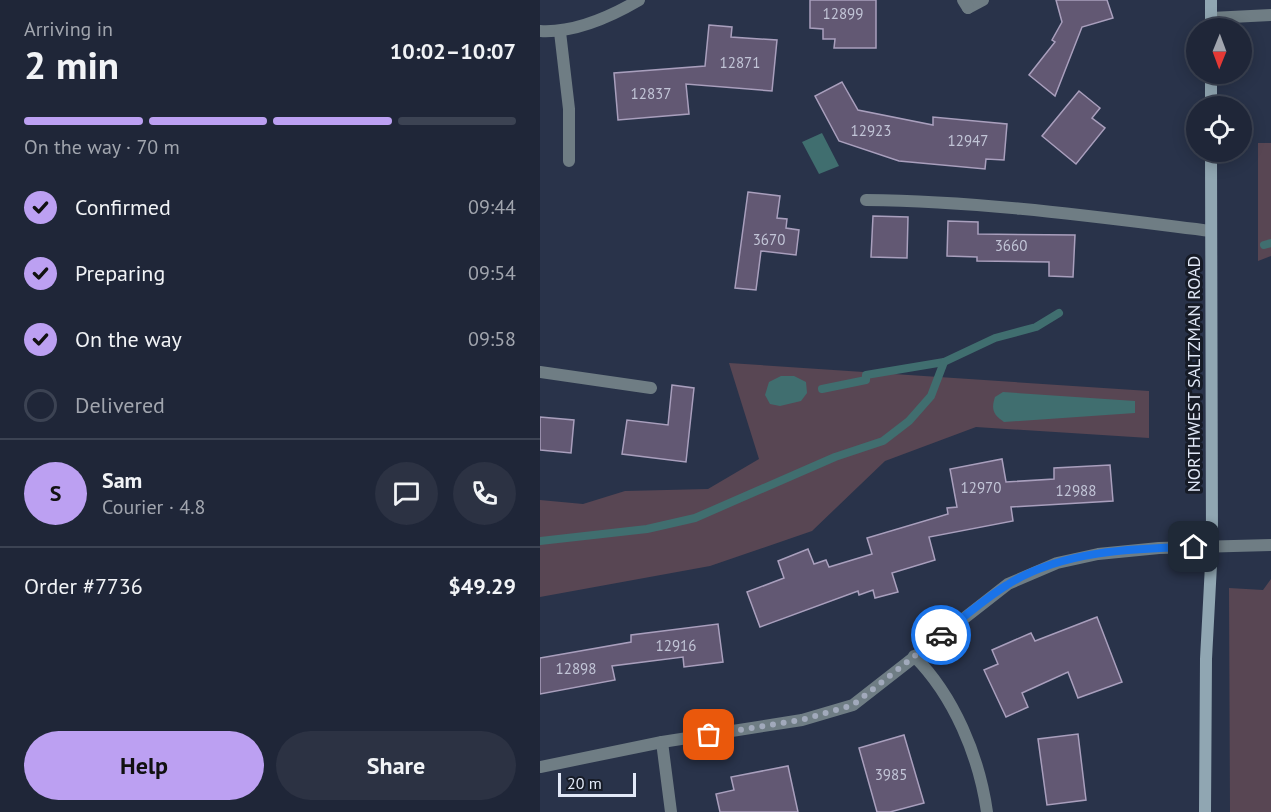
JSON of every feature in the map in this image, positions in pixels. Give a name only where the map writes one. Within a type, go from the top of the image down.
[{"type":"main road","points":[[1211,0],[1211,18]]},
{"type":"main road","name":"NORTHWEST SALTZMAN ROAD","points":[[1205,812],[1206,659],[1212,546],[1211,162]]},
{"type":"street","points":[[540,31],[560,32],[621,10],[639,0]]},
{"type":"street","points":[[965,4],[983,0]]},
{"type":"street","points":[[1248,18],[1271,15]]},
{"type":"street","points":[[560,32],[569,109],[568,161]]},
{"type":"street","points":[[866,200],[914,200],[1079,214],[1211,231]]},
{"type":"street","points":[[540,372],[651,388]]},
{"type":"street","points":[[540,767],[662,742],[826,714],[853,705],[1008,584],[1057,563],[1098,554],[1159,548],[1271,545]]},
{"type":"street","points":[[914,656],[931,672],[953,708],[969,745],[987,812]]},
{"type":"street","points":[[662,742],[670,812]]},
{"type":"shaded area","points":[[822,133],[839,166],[819,174],[802,142]]},
{"type":"shaded area","points":[[1258,143],[1271,143],[1271,256],[1258,261]]},
{"type":"shaded area","points":[[729,363],[1149,391],[1149,438],[976,427],[885,461],[812,531],[710,566],[540,597],[540,500],[583,504],[625,491],[708,489],[759,459]]},
{"type":"shaded area","points":[[781,376],[794,376],[806,382],[807,393],[801,401],[780,406],[770,404],[765,395],[769,382]]},
{"type":"shaded area","points":[[1003,392],[1135,401],[1135,413],[1004,422],[997,417],[993,408],[995,397]]},
{"type":"shaded area","points":[[1271,579],[1271,812],[1230,812],[1229,588],[1263,590]]},
{"type":"building","points":[[810,0],[876,0],[876,48],[834,48],[835,39],[823,39],[823,29],[810,28]]},
{"type":"building","points":[[1056,0],[1107,0],[1113,18],[1082,27],[1055,96],[1029,75],[1055,42],[1052,40],[1062,22]]},
{"type":"building","points":[[709,25],[732,27],[731,37],[777,40],[772,91],[686,84],[689,114],[618,120],[614,73],[705,66]]},
{"type":"building","points":[[842,82],[858,110],[933,125],[933,117],[1007,124],[1004,160],[986,159],[985,169],[899,161],[839,141],[815,96]]},
{"type":"building","points":[[1079,91],[1100,108],[1092,118],[1105,128],[1076,164],[1042,136]]},
{"type":"building","points":[[748,192],[780,196],[777,218],[787,219],[786,228],[799,230],[796,255],[761,251],[756,290],[735,288]]},
{"type":"building","points":[[873,216],[908,217],[907,258],[871,257]]},
{"type":"building","points":[[948,221],[978,222],[978,234],[1075,235],[1073,277],[1049,276],[1049,262],[977,261],[977,257],[947,256]]},
{"type":"building","points":[[672,385],[694,388],[686,462],[622,454],[627,420],[668,425]]},
{"type":"building","points":[[540,417],[574,420],[571,453],[540,450]]},
{"type":"building","points":[[1002,459],[1006,482],[1054,479],[1054,468],[1110,465],[1113,501],[1011,507],[1013,521],[929,537],[935,560],[892,573],[898,592],[875,598],[873,590],[859,595],[858,591],[760,627],[747,592],[784,578],[778,561],[808,549],[814,564],[826,560],[829,567],[872,554],[867,538],[948,514],[947,508],[957,507],[950,469]]},
{"type":"building","points":[[1097,617],[1122,682],[1078,698],[1068,672],[1022,693],[1028,707],[1006,717],[984,670],[998,664],[992,650],[1031,633],[1035,641]]},
{"type":"building","points":[[718,624],[723,662],[684,667],[683,657],[612,666],[615,680],[540,694],[540,658],[631,642],[631,635]]},
{"type":"building","points":[[1078,734],[1086,800],[1047,805],[1038,739]]},
{"type":"building","points":[[904,735],[924,803],[890,812],[877,812],[859,748]]},
{"type":"building","points":[[788,766],[798,812],[720,812],[716,794],[734,790],[731,777]]},
{"type":"waterway","points":[[1264,245],[1271,243]]},
{"type":"waterway","points":[[540,541],[647,529],[695,518],[835,457],[883,441],[909,421],[931,396],[944,362],[995,338],[1036,327],[1059,313]]},
{"type":"waterway","points":[[822,389],[866,380],[866,375],[944,362]]},
{"type":"way so far","points":[[709,735],[801,720],[853,705],[941,635]]},
{"type":"route","points":[[941,635],[1008,584],[1057,563],[1098,554],[1194,547]]}]
